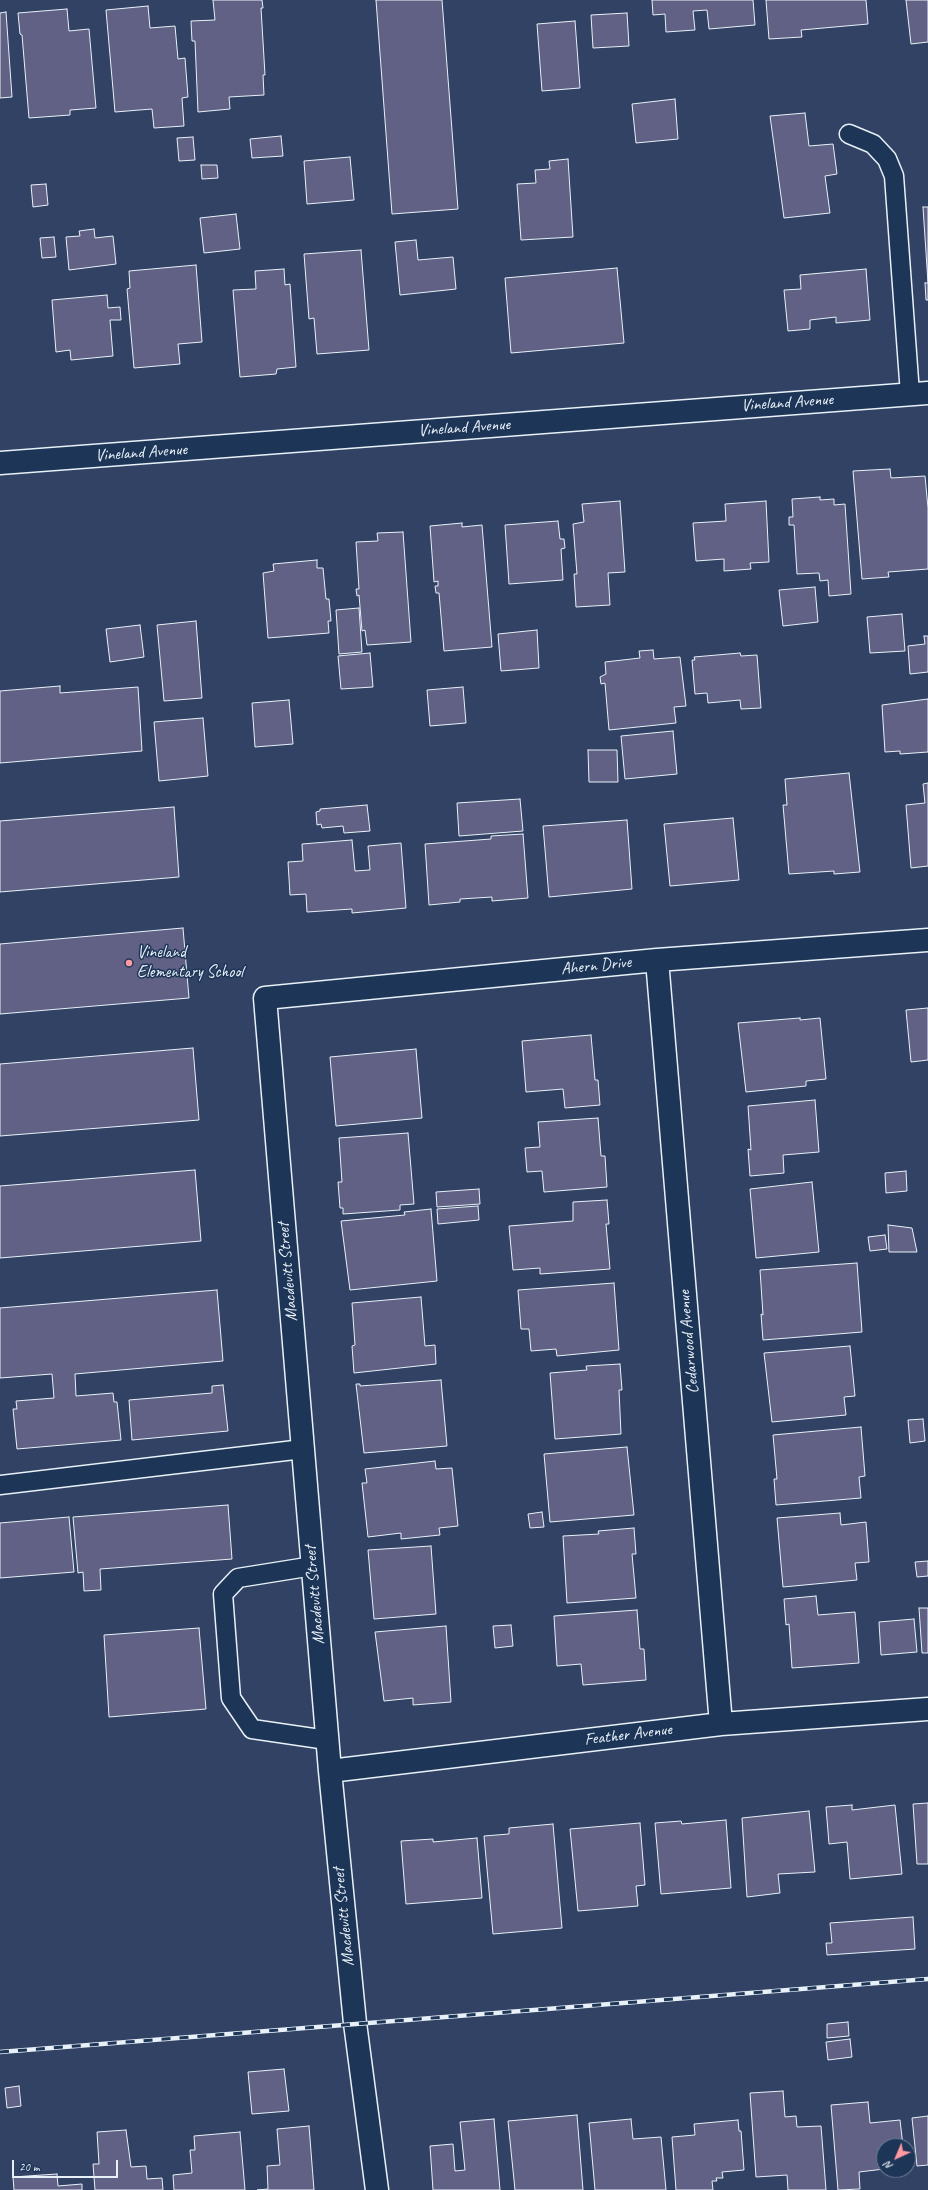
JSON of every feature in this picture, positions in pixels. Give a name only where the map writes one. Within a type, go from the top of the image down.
[{"type":"street","name":"Vineland Avenue","points":[[0,463],[919,393]]},
{"type":"street","name":"Ahern Drive","points":[[265,998],[657,960],[928,940]]},
{"type":"street","name":"Cedarwood Avenue","points":[[657,960],[721,1724]]},
{"type":"street","name":"Macdevitt Street","points":[[265,998],[327,1740],[355,2023],[377,2190]]},
{"type":"street","name":"Feather Avenue","points":[[330,1771],[721,1724],[928,1709]]},
{"type":"lane","points":[[848,134],[873,144],[887,159],[894,176],[919,393]]},
{"type":"lane","points":[[0,1485],[303,1449]]},
{"type":"lane","points":[[313,1566],[238,1578],[223,1594],[231,1698],[252,1729],[327,1740]]},
{"type":"building","points":[[213,0],[262,0],[263,8],[261,8],[265,75],[263,75],[264,95],[229,97],[230,109],[198,112],[195,41],[192,41],[191,21],[215,20]]},
{"type":"building","points":[[376,0],[442,0],[458,209],[392,214]]},
{"type":"building","points":[[652,0],[753,0],[755,25],[709,29],[707,10],[693,11],[695,30],[666,32],[665,14],[653,15]]},
{"type":"building","points":[[766,0],[866,0],[868,24],[801,30],[802,37],[769,39]]},
{"type":"building","points":[[906,0],[928,0],[928,42],[911,44]]},
{"type":"building","points":[[148,6],[150,28],[175,26],[178,59],[185,58],[188,97],[182,98],[184,126],[154,128],[152,109],[115,112],[106,10]]},
{"type":"building","points":[[67,9],[69,31],[89,29],[96,108],[70,110],[70,115],[29,118],[22,35],[20,34],[18,13]]},
{"type":"building","points":[[6,12],[12,97],[0,98],[0,13]]},
{"type":"building","points":[[627,13],[629,46],[593,48],[591,15]]},
{"type":"building","points":[[575,21],[580,88],[542,91],[537,24]]},
{"type":"building","points":[[675,99],[678,139],[636,143],[632,104]]},
{"type":"building","points":[[805,113],[809,146],[833,144],[837,174],[825,176],[830,213],[784,218],[770,116]]},
{"type":"building","points":[[281,136],[283,156],[252,158],[250,139]]},
{"type":"building","points":[[193,137],[195,160],[179,161],[177,138]]},
{"type":"building","points":[[350,157],[354,200],[307,204],[304,161]]},
{"type":"building","points":[[568,159],[573,237],[521,240],[517,184],[536,183],[535,170],[550,169],[549,161]]},
{"type":"building","points":[[201,165],[217,165],[218,178],[202,179]]},
{"type":"building","points":[[46,184],[48,205],[33,207],[31,185]]},
{"type":"building","points":[[923,207],[928,207],[928,283]]},
{"type":"building","points":[[236,214],[240,249],[204,253],[200,218]]},
{"type":"building","points":[[94,229],[95,238],[113,236],[116,264],[69,270],[66,237],[80,236],[79,231]]},
{"type":"building","points":[[54,237],[56,257],[42,258],[40,238]]},
{"type":"building","points":[[416,240],[418,260],[453,257],[456,289],[400,295],[395,242]]},
{"type":"building","points":[[361,250],[369,350],[317,354],[314,318],[309,319],[304,254]]},
{"type":"building","points":[[196,265],[202,342],[178,344],[180,364],[134,368],[127,289],[130,288],[129,271]]},
{"type":"building","points":[[617,268],[624,343],[511,353],[505,278]]},
{"type":"building","points":[[284,269],[285,285],[290,284],[296,367],[277,369],[276,374],[240,377],[233,290],[256,289],[255,271]]},
{"type":"building","points":[[866,269],[870,320],[836,323],[836,317],[810,320],[810,329],[788,331],[784,290],[801,289],[800,275]]},
{"type":"building","points":[[925,283],[928,283],[928,300],[926,300]]},
{"type":"building","points":[[107,295],[108,308],[120,307],[121,320],[110,320],[113,356],[71,360],[70,350],[56,352],[52,300]]},
{"type":"building","points":[[890,469],[891,478],[925,476],[928,508],[928,569],[888,572],[889,577],[862,579],[853,471]]},
{"type":"building","points":[[820,497],[820,500],[834,499],[834,505],[845,504],[851,594],[829,596],[828,580],[820,581],[819,573],[797,574],[794,525],[789,525],[789,517],[793,517],[792,499]]},
{"type":"building","points":[[620,501],[625,572],[608,573],[610,605],[576,607],[574,574],[577,574],[573,524],[584,522],[582,504]]},
{"type":"building","points":[[766,501],[769,562],[750,563],[751,569],[724,571],[724,559],[696,561],[693,523],[726,521],[725,504]]},
{"type":"building","points":[[558,521],[560,539],[564,539],[565,548],[561,549],[563,580],[509,584],[505,525]]},
{"type":"building","points":[[462,523],[462,527],[482,525],[492,647],[444,651],[439,593],[436,593],[435,586],[438,586],[438,581],[434,582],[430,526]]},
{"type":"building","points":[[403,532],[411,642],[367,645],[365,630],[362,631],[359,595],[357,596],[356,589],[359,589],[356,542],[378,541],[377,533]]},
{"type":"building","points":[[317,560],[317,568],[323,568],[326,599],[329,599],[331,621],[328,621],[329,633],[268,638],[263,573],[274,571],[273,564]]},
{"type":"building","points":[[815,587],[818,622],[783,626],[779,590]]},
{"type":"building","points":[[359,608],[362,652],[339,654],[336,610]]},
{"type":"building","points":[[902,614],[905,651],[870,653],[867,617]]},
{"type":"building","points":[[196,621],[202,698],[164,701],[157,625]]},
{"type":"building","points":[[140,625],[144,657],[110,662],[106,629]]},
{"type":"building","points":[[537,630],[539,668],[501,671],[498,634]]},
{"type":"building","points":[[924,636],[928,636],[928,672],[910,674],[908,646],[925,644]]},
{"type":"building","points":[[653,650],[654,659],[680,657],[686,706],[674,707],[676,723],[609,730],[605,683],[601,684],[600,677],[606,674],[605,662],[640,658],[639,651]]},
{"type":"building","points":[[370,653],[373,687],[341,689],[338,656]]},
{"type":"building","points":[[740,653],[741,656],[757,655],[761,708],[741,709],[740,700],[708,703],[707,693],[695,694],[692,660],[695,660],[694,657]]},
{"type":"building","points":[[60,686],[60,693],[138,687],[142,751],[0,763],[0,691]]},
{"type":"building","points":[[463,687],[466,723],[430,726],[427,690]]},
{"type":"building","points":[[928,699],[928,752],[900,754],[900,751],[885,752],[882,705]]},
{"type":"building","points":[[289,700],[293,744],[255,747],[252,703]]},
{"type":"building","points":[[203,718],[208,776],[159,781],[154,722]]},
{"type":"building","points":[[673,731],[677,774],[625,779],[621,736]]},
{"type":"building","points":[[588,750],[617,750],[618,782],[589,782]]},
{"type":"building","points":[[849,773],[860,872],[834,874],[834,871],[789,874],[783,805],[787,805],[785,779]]},
{"type":"building","points":[[928,783],[928,866],[911,868],[906,805],[925,803],[923,784]]},
{"type":"building","points":[[520,799],[523,831],[459,836],[457,803]]},
{"type":"building","points":[[367,805],[370,831],[344,833],[343,826],[322,828],[321,824],[317,825],[316,812],[320,811],[320,809]]},
{"type":"building","points":[[174,807],[179,877],[0,892],[0,821]]},
{"type":"building","points":[[733,818],[739,880],[670,886],[664,824]]},
{"type":"building","points":[[627,820],[632,889],[549,897],[543,826]]},
{"type":"building","points":[[523,834],[528,898],[492,901],[492,897],[460,899],[460,902],[429,905],[425,844],[491,839],[491,836]]},
{"type":"building","points":[[352,840],[355,871],[370,870],[368,846],[401,843],[406,908],[352,913],[352,909],[307,912],[306,894],[290,895],[288,862],[303,861],[302,844]]},
{"type":"building","points":[[183,928],[189,998],[0,1014],[0,944]]},
{"type":"building","points":[[928,1008],[928,1060],[911,1062],[906,1010]]},
{"type":"building","points":[[800,1018],[800,1020],[820,1018],[826,1079],[806,1081],[806,1086],[746,1092],[738,1023]]},
{"type":"building","points":[[591,1035],[595,1080],[598,1080],[600,1105],[565,1108],[563,1089],[526,1092],[522,1041]]},
{"type":"building","points":[[193,1048],[199,1120],[0,1136],[0,1064]]},
{"type":"building","points":[[416,1049],[422,1118],[336,1126],[330,1057]]},
{"type":"building","points":[[815,1100],[819,1152],[783,1155],[784,1173],[750,1176],[748,1149],[751,1150],[748,1106]]},
{"type":"building","points":[[598,1118],[601,1156],[605,1156],[607,1187],[544,1192],[542,1171],[527,1172],[525,1148],[540,1147],[538,1122]]},
{"type":"building","points":[[408,1133],[414,1204],[400,1205],[400,1210],[343,1214],[343,1208],[340,1208],[338,1182],[342,1182],[339,1138]]},
{"type":"building","points":[[195,1170],[201,1241],[0,1258],[0,1186]]},
{"type":"building","points":[[906,1171],[907,1191],[886,1193],[885,1173]]},
{"type":"building","points":[[812,1182],[819,1252],[756,1258],[750,1189]]},
{"type":"building","points":[[479,1189],[480,1204],[437,1207],[436,1192]]},
{"type":"building","points":[[607,1200],[609,1224],[606,1224],[610,1269],[540,1274],[540,1268],[513,1270],[509,1226],[573,1221],[573,1202]]},
{"type":"building","points":[[478,1206],[479,1220],[438,1224],[437,1209]]},
{"type":"building","points":[[431,1209],[437,1281],[350,1290],[341,1221],[405,1215],[404,1212]]},
{"type":"building","points":[[888,1225],[912,1228],[917,1252],[889,1252]]},
{"type":"building","points":[[885,1235],[887,1249],[870,1251],[868,1237]]},
{"type":"building","points":[[857,1263],[862,1332],[763,1340],[760,1270]]},
{"type":"building","points":[[614,1283],[619,1350],[557,1356],[556,1349],[531,1351],[529,1329],[521,1329],[518,1290]]},
{"type":"building","points":[[217,1290],[223,1361],[75,1374],[76,1396],[113,1393],[114,1402],[117,1402],[121,1440],[17,1449],[13,1409],[17,1409],[16,1401],[54,1398],[52,1374],[0,1378],[0,1308]]},
{"type":"building","points":[[421,1297],[425,1346],[435,1345],[436,1364],[354,1373],[352,1346],[355,1345],[352,1303]]},
{"type":"building","points":[[850,1346],[855,1396],[844,1397],[846,1415],[772,1422],[764,1353]]},
{"type":"building","points":[[620,1364],[622,1390],[619,1390],[621,1434],[555,1439],[550,1373],[587,1370],[586,1366]]},
{"type":"building","points":[[441,1380],[447,1446],[364,1453],[356,1384],[360,1384],[360,1386]]},
{"type":"building","points":[[223,1385],[228,1431],[132,1440],[129,1400],[212,1393],[212,1386]]},
{"type":"building","points":[[923,1419],[925,1441],[910,1443],[908,1420]]},
{"type":"building","points":[[861,1427],[865,1476],[859,1477],[861,1498],[776,1505],[774,1479],[777,1479],[773,1435]]},
{"type":"building","points":[[627,1447],[634,1515],[550,1522],[544,1454]]},
{"type":"building","points":[[435,1461],[436,1469],[452,1468],[458,1526],[439,1528],[440,1535],[401,1539],[401,1533],[368,1537],[362,1483],[367,1483],[365,1469]]},
{"type":"building","points":[[228,1505],[232,1559],[100,1569],[101,1590],[84,1591],[83,1572],[78,1573],[73,1517]]},
{"type":"building","points":[[542,1512],[544,1527],[530,1528],[528,1514]]},
{"type":"building","points":[[840,1513],[841,1525],[866,1522],[869,1562],[855,1563],[857,1580],[783,1587],[777,1518]]},
{"type":"building","points":[[69,1517],[74,1572],[0,1578],[0,1523]]},
{"type":"building","points":[[634,1528],[636,1554],[632,1554],[636,1598],[567,1603],[563,1536],[599,1534],[598,1531]]},
{"type":"building","points":[[431,1546],[436,1614],[374,1619],[368,1550]]},
{"type":"building","points":[[928,1561],[928,1576],[917,1577],[915,1562]]},
{"type":"building","points":[[816,1596],[818,1615],[855,1612],[859,1663],[792,1668],[789,1624],[786,1625],[784,1599]]},
{"type":"building","points":[[919,1608],[928,1608],[928,1653],[922,1653]]},
{"type":"building","points":[[637,1610],[640,1649],[644,1649],[646,1680],[583,1685],[581,1664],[557,1666],[554,1616]]},
{"type":"building","points":[[914,1619],[917,1652],[881,1655],[879,1622]]},
{"type":"building","points":[[511,1625],[513,1646],[495,1648],[493,1626]]},
{"type":"building","points":[[446,1626],[451,1702],[413,1705],[413,1698],[384,1701],[375,1632]]},
{"type":"building","points":[[199,1628],[206,1709],[109,1717],[104,1635]]},
{"type":"building","points":[[928,1803],[928,1864],[917,1864],[913,1804]]},
{"type":"building","points":[[852,1805],[852,1810],[895,1805],[902,1874],[850,1879],[847,1842],[829,1844],[826,1807]]},
{"type":"building","points":[[809,1811],[815,1872],[778,1874],[780,1893],[747,1897],[742,1818]]},
{"type":"building","points":[[726,1820],[731,1888],[661,1894],[655,1823],[681,1821],[682,1824]]},
{"type":"building","points":[[640,1823],[645,1885],[636,1886],[638,1906],[578,1911],[570,1829]]},
{"type":"building","points":[[553,1824],[562,1928],[493,1934],[484,1836],[509,1834],[509,1828]]},
{"type":"building","points":[[477,1838],[482,1898],[406,1904],[401,1841],[433,1839],[433,1842]]},
{"type":"building","points":[[913,1917],[915,1949],[827,1955],[826,1943],[832,1943],[830,1923]]},
{"type":"building","points":[[848,2022],[849,2036],[827,2038],[827,2024]]},
{"type":"building","points":[[850,2039],[852,2057],[828,2060],[826,2042]]},
{"type":"building","points":[[284,2069],[289,2111],[252,2114],[248,2072]]},
{"type":"building","points":[[19,2086],[21,2106],[7,2108],[5,2088]]},
{"type":"building","points":[[783,2091],[785,2117],[796,2116],[797,2127],[821,2126],[826,2190],[788,2190],[787,2175],[756,2177],[750,2093]]},
{"type":"building","points":[[868,2102],[870,2123],[900,2120],[902,2138],[876,2138],[876,2170],[859,2172],[860,2189],[838,2190],[831,2105]]},
{"type":"building","points":[[577,2115],[583,2190],[515,2190],[508,2121]]},
{"type":"building","points":[[928,2116],[928,2165],[917,2166],[916,2138],[914,2138],[912,2118]]},
{"type":"building","points":[[494,2119],[500,2190],[433,2190],[430,2146],[453,2144],[455,2171],[465,2170],[460,2122]]},
{"type":"building","points":[[631,2119],[633,2139],[661,2137],[666,2190],[595,2190],[589,2123]]},
{"type":"building","points":[[738,2120],[739,2131],[741,2131],[744,2170],[722,2172],[723,2178],[716,2178],[717,2181],[712,2181],[713,2190],[676,2190],[672,2137],[695,2135],[694,2124]]},
{"type":"building","points":[[309,2126],[314,2190],[257,2190],[268,2189],[267,2166],[280,2165],[277,2129]]},
{"type":"building","points":[[126,2130],[131,2167],[146,2166],[147,2179],[162,2178],[163,2190],[95,2190],[93,2164],[99,2164],[97,2132]]},
{"type":"building","points":[[240,2132],[245,2190],[174,2190],[173,2175],[192,2173],[190,2150],[195,2150],[194,2136]]},
{"type":"building","points":[[57,2174],[58,2186],[82,2184],[82,2190],[14,2190],[13,2177]]},
{"type":"railway","points":[[0,2052],[928,1979]]},
{"type":"place","name":"Vineland Elementary School","points":[[129,963]]}]
